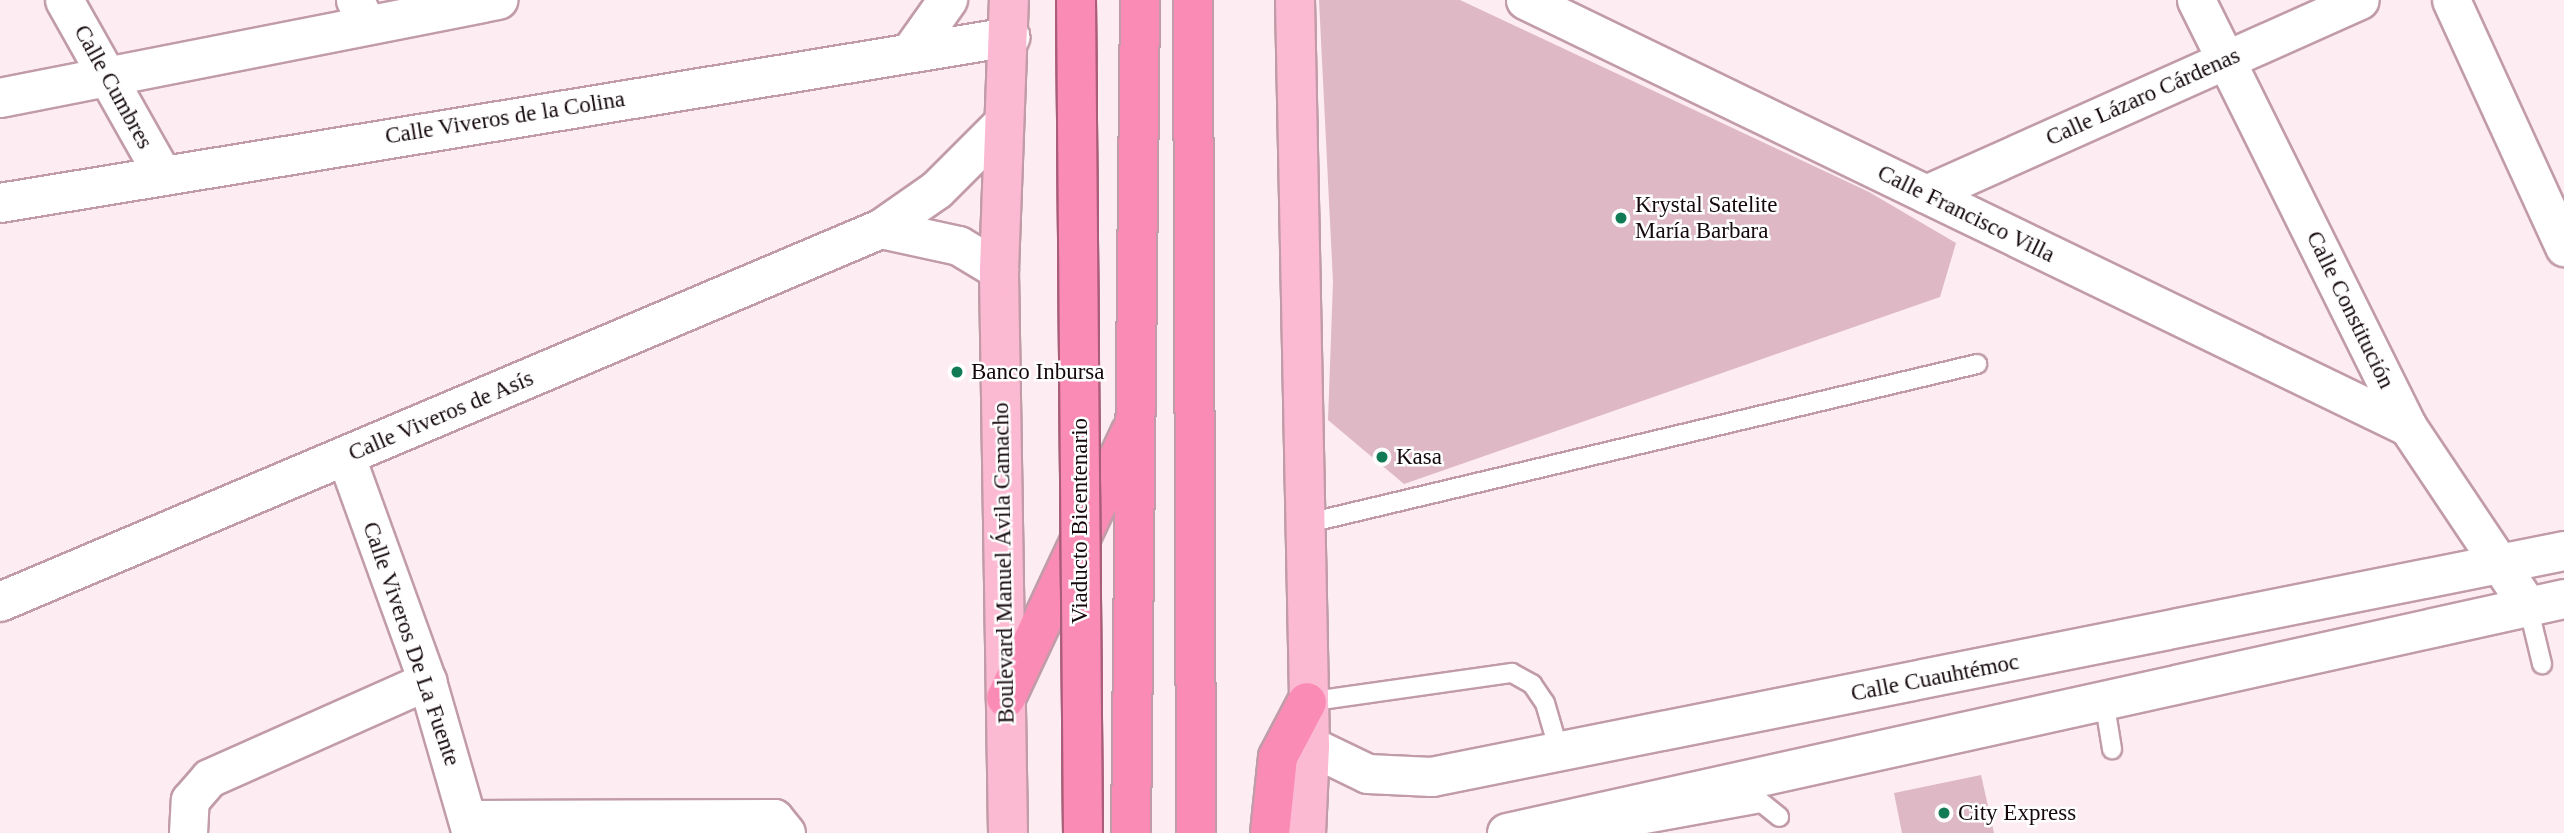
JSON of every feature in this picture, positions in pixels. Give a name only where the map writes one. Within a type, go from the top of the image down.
[{"type":"highway","name":"Viaducto Bicentenario","points":[[1076,0],[1083,833]]},
{"type":"highway","points":[[1131,833],[1140,0]]},
{"type":"highway","points":[[1193,0],[1196,833]]},
{"type":"highway","points":[[1006,698],[1135,422]]},
{"type":"highway","points":[[1270,833],[1278,757],[1307,702]]},
{"type":"main road","points":[[1295,0],[1307,702],[1310,746],[1306,833]]},
{"type":"main road","name":"Boulevard Manuel Ávila Camacho","points":[[1007,833],[999,270],[1009,18]]},
{"type":"street","name":"Calle Cumbres","points":[[64,0],[162,174]]},
{"type":"street","points":[[0,98],[108,76],[361,12],[498,0]]},
{"type":"street","points":[[911,52],[948,0]]},
{"type":"street","name":"Calle Francisco Villa","points":[[1525,0],[2408,427]]},
{"type":"street","name":"Calle Constitución","points":[[2196,0],[2408,427],[2499,566],[2546,602]]},
{"type":"street","name":"Calle Lázaro Cárdenas","points":[[1926,194],[2360,0]]},
{"type":"street","points":[[2451,0],[2561,230]]},
{"type":"street","name":"Calle Viveros de la Colina","points":[[0,203],[162,174],[911,52],[1009,18]]},
{"type":"street","name":"Calle Viveros de Asís","points":[[0,602],[881,229],[937,190],[1003,124]]},
{"type":"street","points":[[881,229],[959,246],[999,270]]},
{"type":"street","name":"Calle Viveros De La Fuente","points":[[346,457],[427,681],[469,826]]},
{"type":"street","name":"Calle Cuauhtémoc","points":[[1310,746],[1368,774],[1401,778],[1559,751],[2094,647],[2564,551]]},
{"type":"street","points":[[1507,833],[2546,602]]},
{"type":"street","points":[[2094,647],[2104,700]]},
{"type":"street","points":[[188,833],[190,800],[209,778],[427,681]]},
{"type":"street","points":[[469,826],[774,817],[786,833]]},
{"type":"lane","points":[[1304,524],[1977,364]]},
{"type":"lane","points":[[2542,664],[2546,602]]},
{"type":"lane","points":[[1307,702],[1512,673],[1532,684],[1545,703],[1559,751]]},
{"type":"lane","points":[[2104,700],[2112,749]]},
{"type":"lane","points":[[1580,817],[1613,830],[1762,803],[1779,817]]},
{"type":"building","name":"Krystal Satelite María Barbara","points":[[1319,0],[1460,0],[1869,192],[1956,243],[1940,297],[1404,484],[1328,420],[1333,282]]},
{"type":"building","name":"City Express","points":[[1981,775],[1994,833],[1902,833],[1894,793]]},
{"type":"place","name":"Krystal Satelite María Barbara","points":[[1621,218]]},
{"type":"place","name":"Banco Inbursa","points":[[957,372]]},
{"type":"place","name":"Kasa","points":[[1382,457]]},
{"type":"place","name":"City Express","points":[[1944,813]]}]
